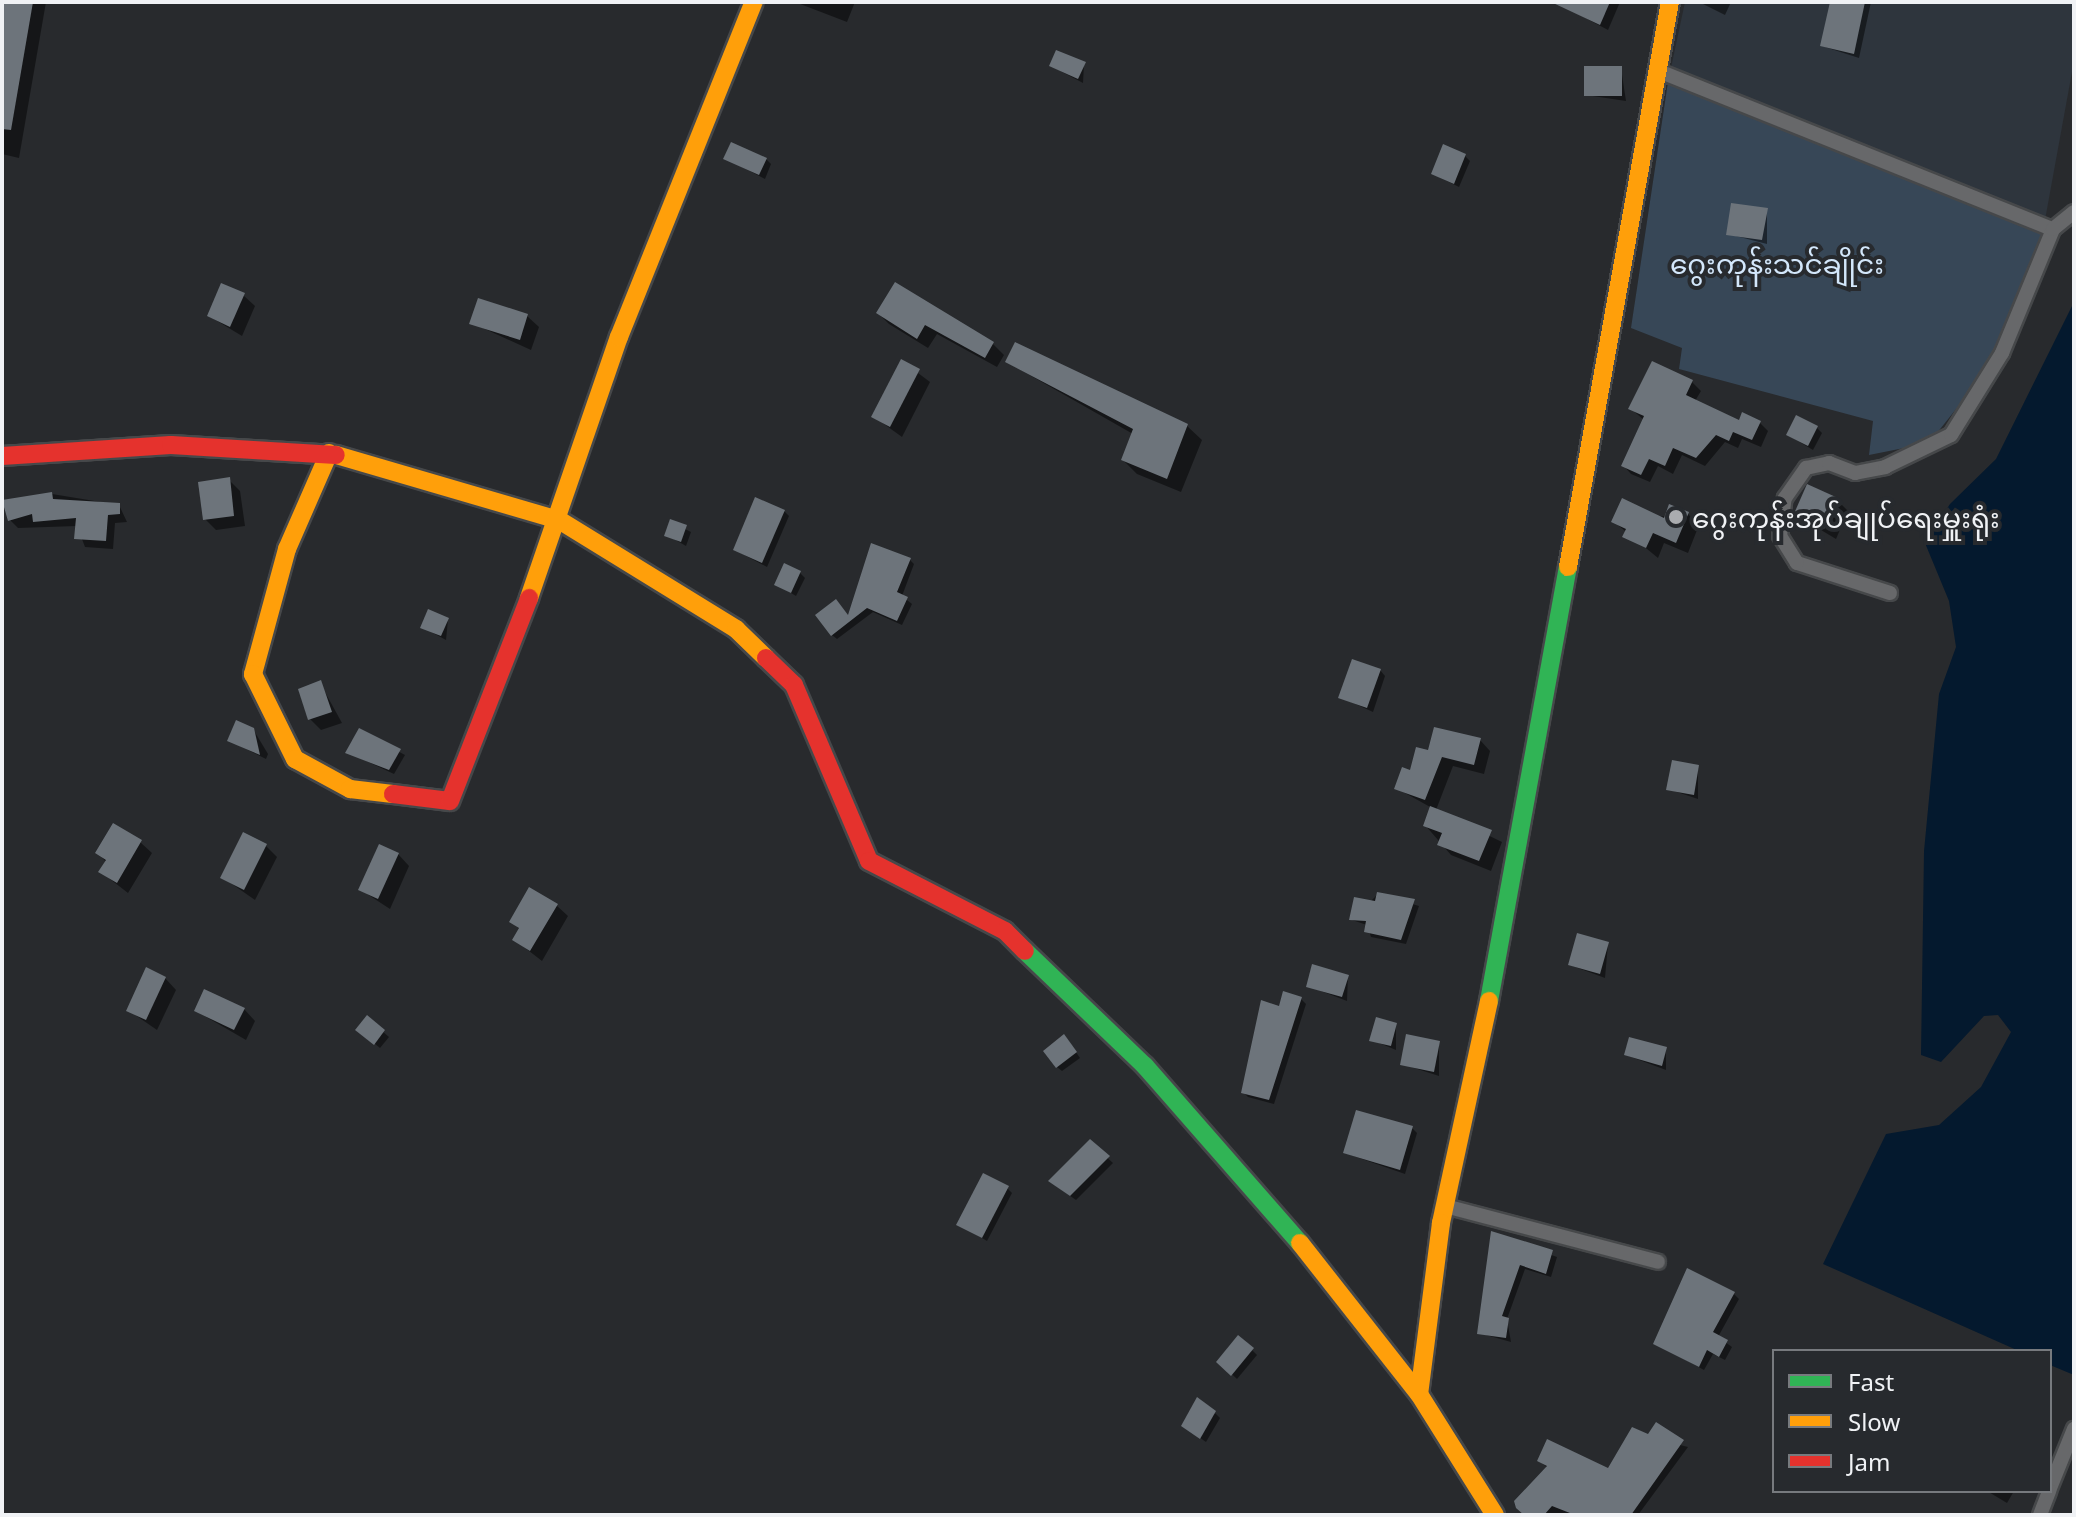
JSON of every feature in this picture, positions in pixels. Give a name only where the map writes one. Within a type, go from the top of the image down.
[{"type":"street","points":[[329,453],[287,549],[253,674],[295,759],[350,789],[450,801],[559,520],[619,337],[754,2]]},
{"type":"street","points":[[1419,1394],[1445,1205],[1487,1014],[1670,2]]},
{"type":"street","points":[[2,456],[171,445],[329,453],[559,520],[736,629],[794,685],[869,861],[1005,931],[1134,1056],[1288,1227],[1419,1394],[1495,1515]]},
{"type":"lane","points":[[1659,71],[2053,229]]},
{"type":"lane","points":[[1890,593],[1797,563],[1780,536],[1785,498],[1806,468],[1829,463],[1855,473],[1885,467],[1951,435],[2002,353],[2053,229],[2074,212]]},
{"type":"lane","points":[[1445,1205],[1658,1262]]},
{"type":"lane","points":[[2052,1485],[2074,1429]]},
{"type":"lane","points":[[2040,1515],[2049,1493]]},
{"type":"shaded area","points":[[1685,2],[2074,2],[2074,61],[2043,231],[1668,82]]},
{"type":"shaded area","points":[[2074,302],[2074,1375],[2052,1366],[2052,1349],[2014,1349],[1823,1264],[1886,1134],[1939,1125],[1981,1087],[2011,1032],[1998,1015],[1984,1016],[1941,1062],[1921,1055],[1924,851],[1939,694],[1956,647],[1949,601],[1925,543],[1950,504],[1996,459]]},
{"type":"green space","name":"ဂွေးကုန်းသင်ချိုင်း","points":[[1668,82],[2043,231],[2029,283],[1980,379],[1929,443],[1869,455],[1873,421],[1679,369],[1682,348],[1631,328]]},
{"type":"building","points":[[2,2],[33,2],[11,130],[2,129]]},
{"type":"building","points":[[1551,2],[1610,2],[1600,25]]},
{"type":"building","points":[[1830,2],[1865,2],[1854,54],[1820,46]]},
{"type":"building","points":[[1056,50],[1086,62],[1078,79],[1049,66]]},
{"type":"building","points":[[1584,66],[1622,66],[1622,96],[1584,96]]},
{"type":"building","points":[[731,142],[767,158],[759,175],[723,159]]},
{"type":"building","points":[[1443,144],[1466,154],[1454,184],[1431,174]]},
{"type":"building","points":[[1731,203],[1768,208],[1762,240],[1726,235]]},
{"type":"building","points":[[895,282],[994,342],[985,358],[925,325],[917,339],[876,313]]},
{"type":"building","points":[[221,283],[245,293],[230,327],[207,316]]},
{"type":"building","points":[[478,298],[528,314],[520,340],[469,324]]},
{"type":"building","points":[[1015,342],[1188,424],[1167,479],[1121,460],[1133,429],[1005,362]]},
{"type":"building","points":[[901,359],[920,369],[890,427],[871,417]]},
{"type":"building","points":[[1652,361],[1693,380],[1686,395],[1739,420],[1742,412],[1761,421],[1752,440],[1733,432],[1729,441],[1716,435],[1696,458],[1673,448],[1665,466],[1649,459],[1641,475],[1621,466],[1644,416],[1628,409]]},
{"type":"building","points":[[1796,415],[1818,426],[1808,446],[1786,435]]},
{"type":"building","points":[[230,477],[234,516],[203,520],[198,482]]},
{"type":"building","points":[[1807,484],[1838,498],[1824,529],[1793,516]]},
{"type":"building","points":[[52,492],[53,499],[120,503],[120,514],[108,515],[106,541],[74,539],[76,518],[33,522],[32,514],[8,521],[2,500]]},
{"type":"building","points":[[755,497],[785,510],[762,563],[733,550]]},
{"type":"building","points":[[1622,498],[1664,518],[1669,504],[1689,512],[1676,543],[1653,533],[1646,548],[1622,537],[1626,529],[1611,522]]},
{"type":"building","points":[[670,519],[687,525],[681,542],[664,536]]},
{"type":"building","points":[[871,543],[911,558],[897,592],[908,597],[897,621],[867,608],[831,636],[815,615],[836,599],[848,615]]},
{"type":"building","points":[[784,563],[801,571],[791,593],[774,585]]},
{"type":"building","points":[[428,609],[449,618],[441,636],[420,628]]},
{"type":"building","points":[[1352,659],[1381,669],[1367,708],[1338,698]]},
{"type":"building","points":[[321,680],[332,712],[308,720],[298,689]]},
{"type":"building","points":[[236,720],[254,728],[260,755],[227,741]]},
{"type":"building","points":[[1434,727],[1481,738],[1474,765],[1442,757],[1425,800],[1394,789],[1402,767],[1410,770],[1416,747],[1428,750]]},
{"type":"building","points":[[359,728],[401,749],[389,770],[345,753]]},
{"type":"building","points":[[1672,760],[1699,765],[1694,795],[1666,790]]},
{"type":"building","points":[[1430,806],[1492,830],[1479,861],[1437,845],[1442,833],[1423,826]]},
{"type":"building","points":[[113,823],[142,840],[117,883],[98,872],[106,860],[95,853]]},
{"type":"building","points":[[243,832],[267,844],[244,890],[220,878]]},
{"type":"building","points":[[379,844],[399,853],[378,899],[358,890]]},
{"type":"building","points":[[529,887],[558,904],[530,951],[512,940],[519,928],[509,922]]},
{"type":"building","points":[[1377,892],[1415,899],[1401,940],[1364,932],[1366,921],[1349,920],[1354,897],[1375,901]]},
{"type":"building","points":[[1577,933],[1609,942],[1600,974],[1568,965]]},
{"type":"building","points":[[1312,964],[1349,975],[1342,997],[1306,987]]},
{"type":"building","points":[[146,967],[166,977],[146,1020],[126,1011]]},
{"type":"building","points":[[204,989],[245,1008],[234,1030],[194,1011]]},
{"type":"building","points":[[1283,991],[1302,997],[1269,1100],[1241,1093],[1261,1000],[1279,1006]]},
{"type":"building","points":[[367,1015],[385,1030],[374,1045],[355,1030]]},
{"type":"building","points":[[1376,1017],[1397,1023],[1391,1046],[1369,1041]]},
{"type":"building","points":[[1064,1034],[1077,1052],[1056,1068],[1043,1051]]},
{"type":"building","points":[[1406,1034],[1440,1041],[1434,1072],[1400,1065]]},
{"type":"building","points":[[1629,1037],[1667,1047],[1662,1066],[1624,1055]]},
{"type":"building","points":[[1356,1110],[1413,1126],[1400,1170],[1343,1153]]},
{"type":"building","points":[[1090,1139],[1110,1156],[1070,1196],[1048,1181]]},
{"type":"building","points":[[983,1173],[1009,1186],[982,1238],[956,1225]]},
{"type":"building","points":[[1491,1231],[1553,1250],[1546,1274],[1520,1265],[1502,1316],[1509,1318],[1506,1338],[1477,1334]]},
{"type":"building","points":[[1687,1268],[1735,1292],[1713,1332],[1728,1340],[1719,1357],[1707,1350],[1699,1367],[1653,1344]]},
{"type":"building","points":[[1238,1335],[1254,1348],[1231,1376],[1216,1362]]},
{"type":"building","points":[[1197,1397],[1216,1411],[1200,1439],[1181,1426]]},
{"type":"building","points":[[1656,1422],[1684,1440],[1631,1515],[1575,1515],[1552,1506],[1544,1515],[1524,1515],[1516,1508],[1514,1501],[1547,1466],[1537,1461],[1547,1439],[1608,1468],[1632,1427],[1648,1434]]},
{"type":"traffic: fast","points":[[1489,1001],[1568,567]]},
{"type":"traffic: fast","points":[[1025,951],[1145,1066],[1300,1243]]},
{"type":"traffic: slow","points":[[529,598],[619,337],[754,2]]},
{"type":"traffic: slow","points":[[1568,567],[1670,2]]},
{"type":"traffic: slow","points":[[329,453],[287,549],[253,674],[295,759],[350,789],[393,794]]},
{"type":"traffic: slow","points":[[336,455],[559,520],[736,629],[766,658]]},
{"type":"traffic: slow","points":[[1489,1001],[1441,1223],[1419,1394],[1495,1515]]},
{"type":"traffic: slow","points":[[1300,1243],[1419,1394]]},
{"type":"traffic: jam","points":[[2,456],[171,445],[336,455]]},
{"type":"traffic: jam","points":[[393,794],[450,801],[529,598]]},
{"type":"traffic: jam","points":[[766,658],[794,685],[869,861],[1005,931],[1025,951]]},
{"type":"place","name":"ဂွေးကုန်းအုပ်ချုပ်ရေးမှူးရုံး","points":[[1676,517]]}]
